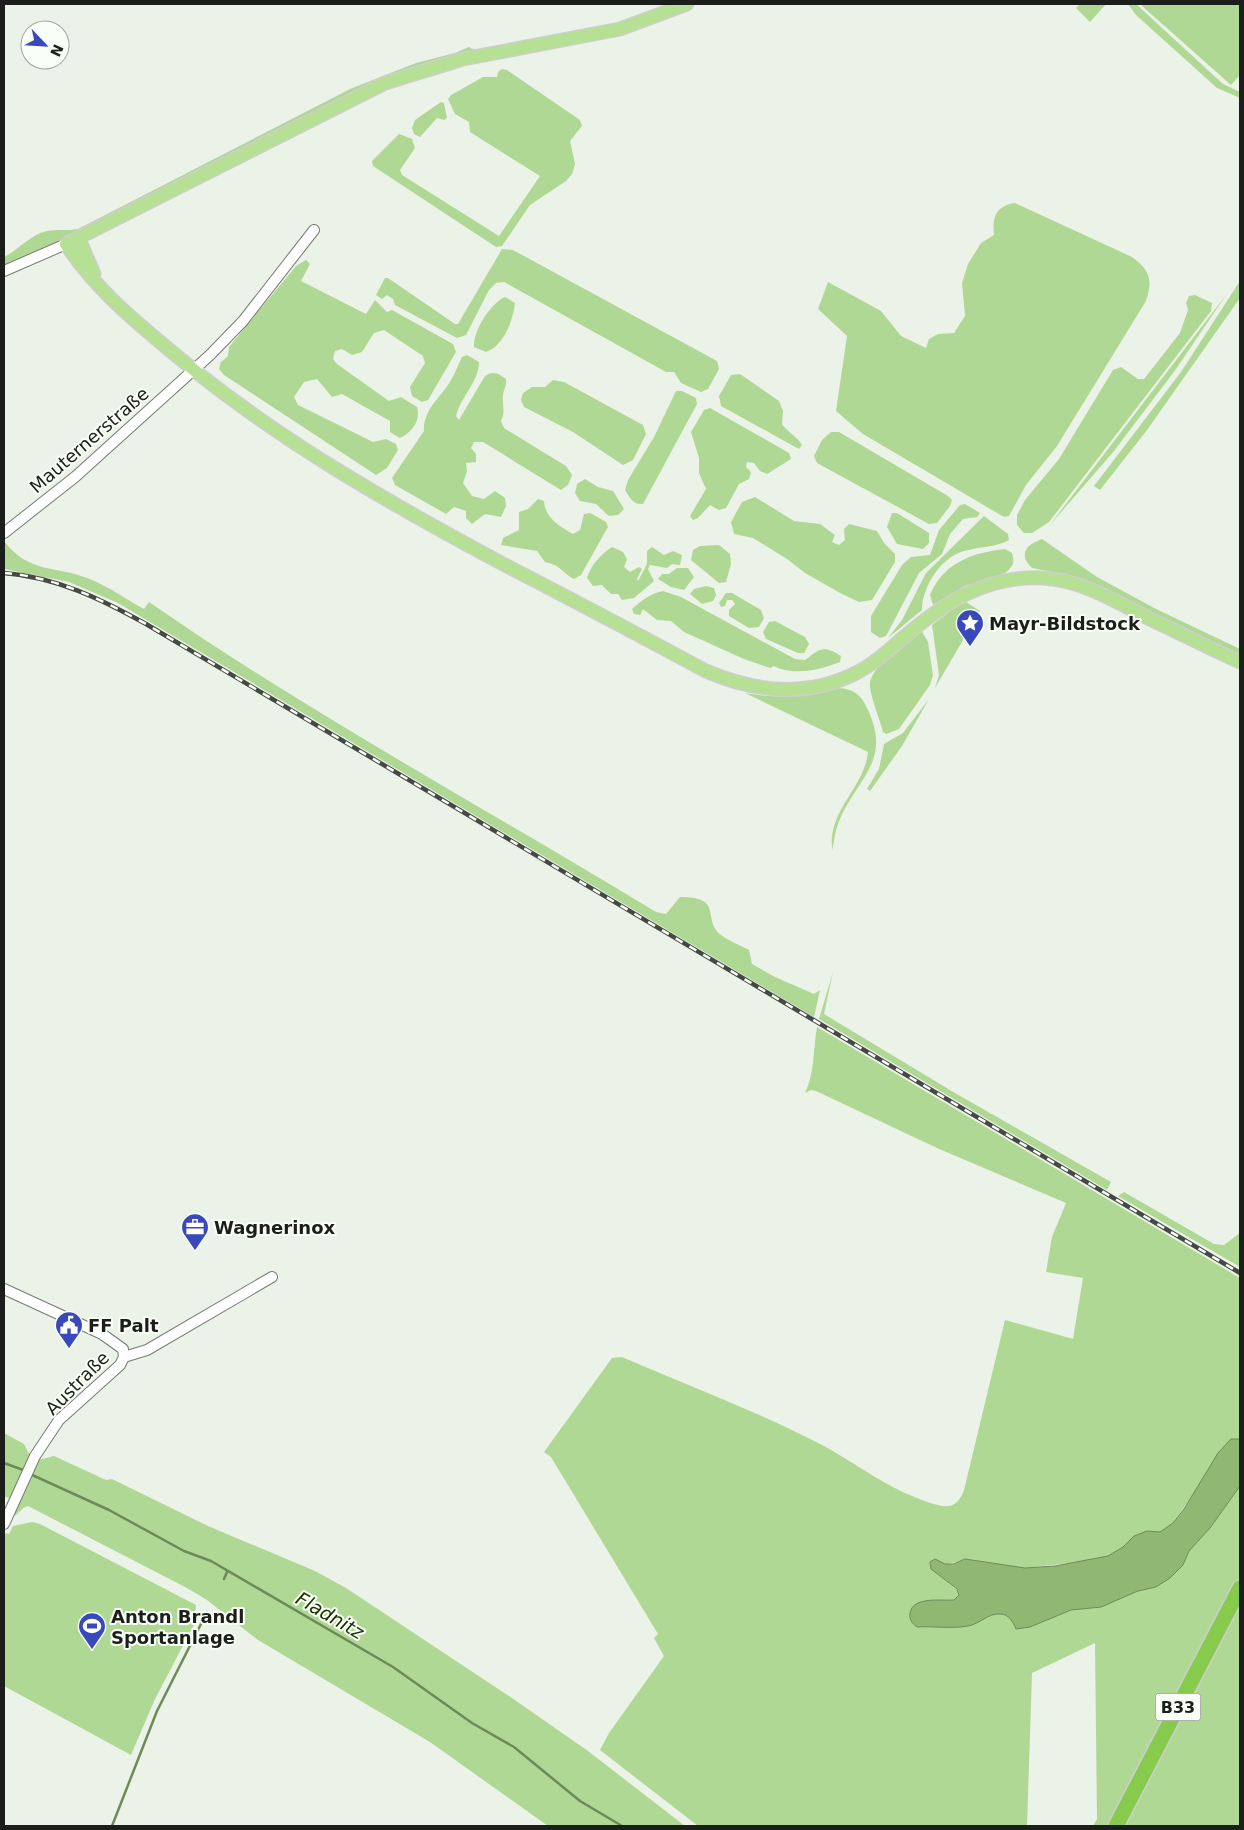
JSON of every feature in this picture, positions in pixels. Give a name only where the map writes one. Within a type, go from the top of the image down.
[{"type":"highway","name":"B33","points":[[1116,1826],[1240,1588]]},
{"type":"main road","points":[[687,4],[620,29],[463,59],[385,83],[66,244],[88,276],[142,327],[193,370],[286,439],[362,487],[625,628],[730,681],[758,688],[783,691],[827,684],[856,673],[869,665],[932,613],[968,591],[988,584],[1021,578],[1052,579],[1094,591],[1240,662]]},
{"type":"main road","points":[[79,239],[93,273],[108,295]]},
{"type":"street","name":"Mauternerstraße","points":[[4,533],[75,477],[193,370],[243,321],[314,230]]},
{"type":"street","points":[[4,271],[66,244]]},
{"type":"street","points":[[124,1357],[147,1350],[272,1276]]},
{"type":"street","name":"Austraße","points":[[4,1289],[102,1334],[123,1349],[124,1357],[120,1365],[59,1420],[37,1453],[5,1523]]},
{"type":"shaded area","points":[[1080,4],[1106,4],[1090,22],[1076,8]]},
{"type":"shaded area","points":[[1128,4],[1136,4],[1223,84],[1240,92],[1240,98],[1217,88],[1136,15]]},
{"type":"shaded area","points":[[1143,4],[1240,4],[1240,75],[1231,85],[1142,6]]},
{"type":"shaded area","points":[[469,47],[477,51],[430,63],[94,225],[4,265],[4,257],[41,233],[51,230],[78,229],[350,89],[416,63],[455,53]]},
{"type":"shaded area","points":[[502,69],[507,70],[580,120],[582,126],[570,141],[575,164],[572,174],[566,181],[530,205],[502,246],[496,247],[373,166],[372,161],[399,134],[412,139],[415,148],[400,170],[402,175],[499,236],[540,176],[470,132],[469,122],[455,114],[448,99],[451,95],[483,77],[497,77],[498,72]]},
{"type":"shaded area","points":[[441,102],[444,103],[447,118],[444,120],[437,118],[420,137],[414,134],[412,128],[415,120]]},
{"type":"shaded area","points":[[1015,203],[1132,257],[1146,271],[1149,287],[1146,301],[1057,446],[1026,485],[1009,516],[1004,517],[863,434],[836,411],[847,336],[818,309],[828,282],[881,311],[901,336],[926,348],[929,339],[938,334],[954,333],[965,316],[962,283],[968,264],[981,243],[994,235],[995,218],[999,210]]},
{"type":"shaded area","points":[[502,249],[513,250],[717,361],[719,369],[708,389],[701,392],[681,383],[674,372],[666,372],[504,282],[496,283],[489,290],[466,335],[457,338],[395,305],[393,299],[387,295],[382,299],[376,295],[385,278],[388,278],[455,324],[458,324]]},
{"type":"shaded area","points":[[306,260],[310,264],[301,281],[366,314],[375,300],[387,312],[392,310],[453,344],[456,352],[428,400],[422,402],[412,396],[410,387],[425,363],[423,356],[384,330],[374,333],[362,352],[352,355],[342,349],[335,351],[333,359],[337,364],[389,401],[401,397],[417,407],[417,421],[408,433],[400,438],[390,432],[390,421],[342,394],[332,397],[317,379],[304,382],[294,397],[298,405],[373,442],[386,439],[396,444],[398,450],[387,468],[376,475],[224,375],[219,369],[221,362],[228,356],[229,347],[296,266]]},
{"type":"shaded area","points":[[1240,281],[1240,298],[1147,430],[1100,490],[1094,486],[1181,372]]},
{"type":"shaded area","points":[[1195,295],[1212,303],[1211,311],[1049,522],[1032,533],[1024,533],[1017,525],[1017,515],[1025,500],[1059,459],[1113,370],[1121,367],[1138,379],[1144,379],[1180,333],[1188,310],[1186,303],[1189,296]]},
{"type":"shaded area","points":[[1226,295],[1176,369],[1114,451],[1049,526]]},
{"type":"shaded area","points":[[505,297],[515,303],[510,324],[503,338],[486,352],[474,347],[476,333],[484,318],[494,305]]},
{"type":"shaded area","points":[[467,355],[479,362],[473,383],[458,409],[456,416],[459,420],[485,376],[491,373],[499,374],[506,379],[501,421],[504,428],[566,466],[572,475],[568,485],[561,490],[483,442],[474,442],[471,448],[476,454],[476,462],[466,463],[467,471],[463,483],[472,496],[484,499],[495,491],[505,498],[506,506],[501,517],[485,514],[472,524],[466,518],[466,511],[454,507],[446,514],[395,485],[392,478],[424,431],[424,424],[429,410],[450,382],[462,357]]},
{"type":"shaded area","points":[[740,374],[779,401],[783,411],[782,424],[800,442],[802,445],[799,449],[721,406],[719,396],[731,375]]},
{"type":"shaded area","points":[[553,380],[564,382],[643,425],[646,434],[633,460],[623,465],[573,432],[524,407],[521,400],[523,393],[532,387],[545,387]]},
{"type":"shaded area","points":[[676,391],[682,391],[696,398],[697,404],[643,504],[637,503],[632,500],[625,490],[628,480],[654,437]]},
{"type":"shaded area","points":[[710,408],[789,453],[791,459],[767,474],[760,471],[754,463],[747,462],[746,467],[751,472],[749,479],[739,484],[726,508],[719,510],[710,505],[698,518],[693,520],[690,516],[706,489],[699,473],[699,458],[691,432],[704,410]]},
{"type":"shaded area","points":[[831,432],[839,432],[948,496],[952,500],[950,506],[937,523],[929,524],[817,463],[814,456],[822,440]]},
{"type":"shaded area","points":[[585,479],[598,487],[613,491],[624,509],[618,515],[609,516],[596,504],[580,501],[575,493],[577,484]]},
{"type":"shaded area","points":[[755,497],[794,521],[820,524],[835,535],[832,542],[839,545],[845,540],[844,529],[849,524],[877,531],[884,543],[895,554],[895,562],[872,600],[859,602],[842,594],[805,573],[787,559],[753,538],[734,534],[731,522],[742,502]]},
{"type":"shaded area","points":[[538,499],[544,501],[547,512],[554,521],[573,534],[580,530],[584,514],[590,513],[606,522],[608,527],[581,575],[574,579],[558,567],[545,562],[537,551],[501,545],[503,538],[519,530],[519,512],[528,509]]},
{"type":"shaded area","points":[[965,504],[980,513],[977,517],[963,519],[950,534],[942,554],[919,573],[886,636],[880,638],[871,632],[871,616],[902,565],[911,557],[930,555],[939,530],[960,505]]},
{"type":"shaded area","points":[[892,513],[897,513],[929,533],[929,543],[923,549],[897,544],[887,527]]},
{"type":"shaded area","points":[[984,516],[1008,534],[1009,540],[994,546],[964,551],[948,560],[934,574],[929,583],[925,592],[922,610],[888,638],[902,620],[926,573]]},
{"type":"shaded area","points":[[1042,539],[1097,577],[1156,609],[1240,649],[1240,655],[1097,585],[1069,575],[1032,568],[1025,558],[1026,550],[1032,544]]},
{"type":"shaded area","points":[[4,541],[13,552],[33,564],[90,579],[144,609],[149,602],[211,644],[336,723],[656,912],[666,914],[680,897],[703,901],[710,910],[715,929],[724,937],[749,950],[752,964],[775,977],[814,994],[820,990],[814,1017],[118,603],[69,582],[4,569]]},
{"type":"shaded area","points":[[719,545],[730,554],[731,564],[726,582],[719,583],[691,560],[693,550],[700,546]]},
{"type":"shaded area","points":[[612,547],[623,552],[627,559],[624,567],[630,572],[639,567],[642,569],[637,579],[638,581],[647,564],[647,551],[652,547],[664,555],[673,551],[682,555],[680,565],[672,564],[667,568],[650,565],[648,569],[654,581],[634,598],[622,600],[618,594],[611,594],[602,585],[593,586],[587,578],[596,561]]},
{"type":"shaded area","points":[[1005,549],[1012,553],[1013,562],[1010,569],[1005,573],[965,586],[933,605],[930,595],[943,574],[951,567],[960,561],[981,553]]},
{"type":"shaded area","points":[[677,568],[688,568],[694,577],[684,590],[671,587],[658,579],[662,574],[669,574]]},
{"type":"shaded area","points":[[706,586],[714,588],[716,595],[713,601],[702,604],[690,594],[694,589]]},
{"type":"shaded area","points":[[663,591],[681,597],[795,659],[805,660],[818,651],[826,649],[841,656],[840,662],[807,671],[789,671],[774,666],[770,668],[744,659],[684,632],[671,621],[657,620],[643,609],[640,615],[634,614],[632,609],[639,603]]},
{"type":"shaded area","points":[[726,593],[732,593],[761,610],[764,618],[759,627],[749,628],[729,616],[729,610],[735,604],[732,600],[727,600],[725,606],[721,607],[719,603]]},
{"type":"shaded area","points":[[966,602],[980,611],[935,688],[939,675],[932,625]]},
{"type":"shaded area","points":[[775,621],[805,637],[809,644],[804,653],[798,653],[766,639],[763,632],[769,622]]},
{"type":"shaded area","points":[[921,630],[928,642],[933,675],[930,685],[899,729],[886,734],[883,732],[871,693],[870,683],[872,676],[891,654]]},
{"type":"shaded area","points":[[838,688],[852,691],[862,699],[874,726],[876,742],[870,768],[846,806],[839,821],[832,851],[832,836],[836,821],[862,773],[868,752],[745,693],[791,696]]},
{"type":"shaded area","points":[[929,699],[902,746],[870,791],[867,789],[879,769],[884,744],[903,733]]},
{"type":"shaded area","points":[[833,972],[824,1014],[955,1093],[1111,1182],[1107,1190],[819,1019]]},
{"type":"shaded area","points":[[817,1027],[1240,1278],[1240,1439],[1231,1440],[1173,1523],[1160,1532],[1147,1531],[1134,1536],[1123,1547],[1108,1556],[1079,1562],[1025,1568],[965,1559],[931,1569],[957,1590],[959,1595],[954,1600],[921,1601],[917,1627],[968,1626],[992,1615],[1003,1614],[1012,1621],[1016,1629],[1030,1627],[1071,1610],[1101,1607],[1138,1591],[1156,1587],[1183,1565],[1189,1551],[1210,1528],[1240,1485],[1240,1576],[1110,1826],[1093,1826],[1097,1819],[1095,1643],[1032,1673],[1027,1826],[698,1826],[600,1750],[609,1733],[664,1656],[654,1638],[658,1634],[551,1457],[544,1452],[612,1358],[622,1357],[749,1411],[824,1446],[895,1488],[926,1501],[942,1506],[950,1506],[956,1503],[964,1490],[1005,1320],[1073,1339],[1083,1278],[1046,1272],[1052,1237],[1066,1203],[937,1148],[816,1091],[811,1090],[805,1093],[812,1069]]},
{"type":"shaded area","points":[[1124,1192],[1214,1244],[1224,1245],[1240,1233],[1240,1267],[1118,1196]]},
{"type":"shaded area","points":[[4,1433],[24,1444],[30,1456],[11,1499],[4,1496]]},
{"type":"shaded area","points":[[1231,1439],[1240,1439],[1240,1486],[1210,1528],[1189,1551],[1183,1565],[1170,1578],[1156,1587],[1138,1591],[1101,1607],[1071,1610],[1030,1627],[1016,1629],[1012,1621],[1003,1614],[992,1615],[972,1625],[962,1627],[917,1627],[911,1621],[910,1613],[916,1604],[928,1600],[954,1600],[959,1595],[957,1589],[931,1569],[930,1562],[935,1559],[945,1564],[953,1564],[965,1559],[1025,1568],[1055,1566],[1108,1556],[1123,1547],[1134,1536],[1147,1531],[1160,1532],[1173,1523],[1184,1509],[1218,1453]]},
{"type":"shaded area","points":[[54,1456],[106,1480],[112,1479],[208,1526],[315,1571],[346,1588],[512,1698],[588,1751],[685,1826],[548,1826],[430,1742],[258,1640],[207,1600],[187,1588],[28,1506],[15,1516],[14,1513],[38,1460]]},
{"type":"shaded area","name":"Anton Brandl Sportanlage","points":[[32,1522],[40,1524],[196,1605],[195,1612],[199,1615],[155,1699],[131,1755],[4,1686],[4,1537],[6,1533],[9,1534],[13,1526]]},
{"type":"shaded area","points":[[1240,1599],[1240,1826],[1122,1826]]},
{"type":"waterway","name":"Fladnitz","points":[[4,1463],[26,1471]]},
{"type":"waterway","name":"Fladnitz","points":[[30,1474],[109,1510],[184,1551],[211,1561],[393,1667],[472,1723],[514,1747],[580,1801],[622,1826]]},
{"type":"waterway","points":[[224,1579],[227,1572]]},
{"type":"waterway","points":[[112,1826],[157,1711],[207,1612]]},
{"type":"railway","points":[[4,573],[23,575],[60,584],[95,598],[146,624],[1240,1273]]},
{"type":"place","name":"Mayr-Bildstock","points":[[970,647]]},
{"type":"place","name":"Wagnerinox","points":[[195,1251]]},
{"type":"place","name":"FF Palt","points":[[69,1349]]},
{"type":"place","name":"Anton Brandl Sportanlage","points":[[92,1650]]}]
